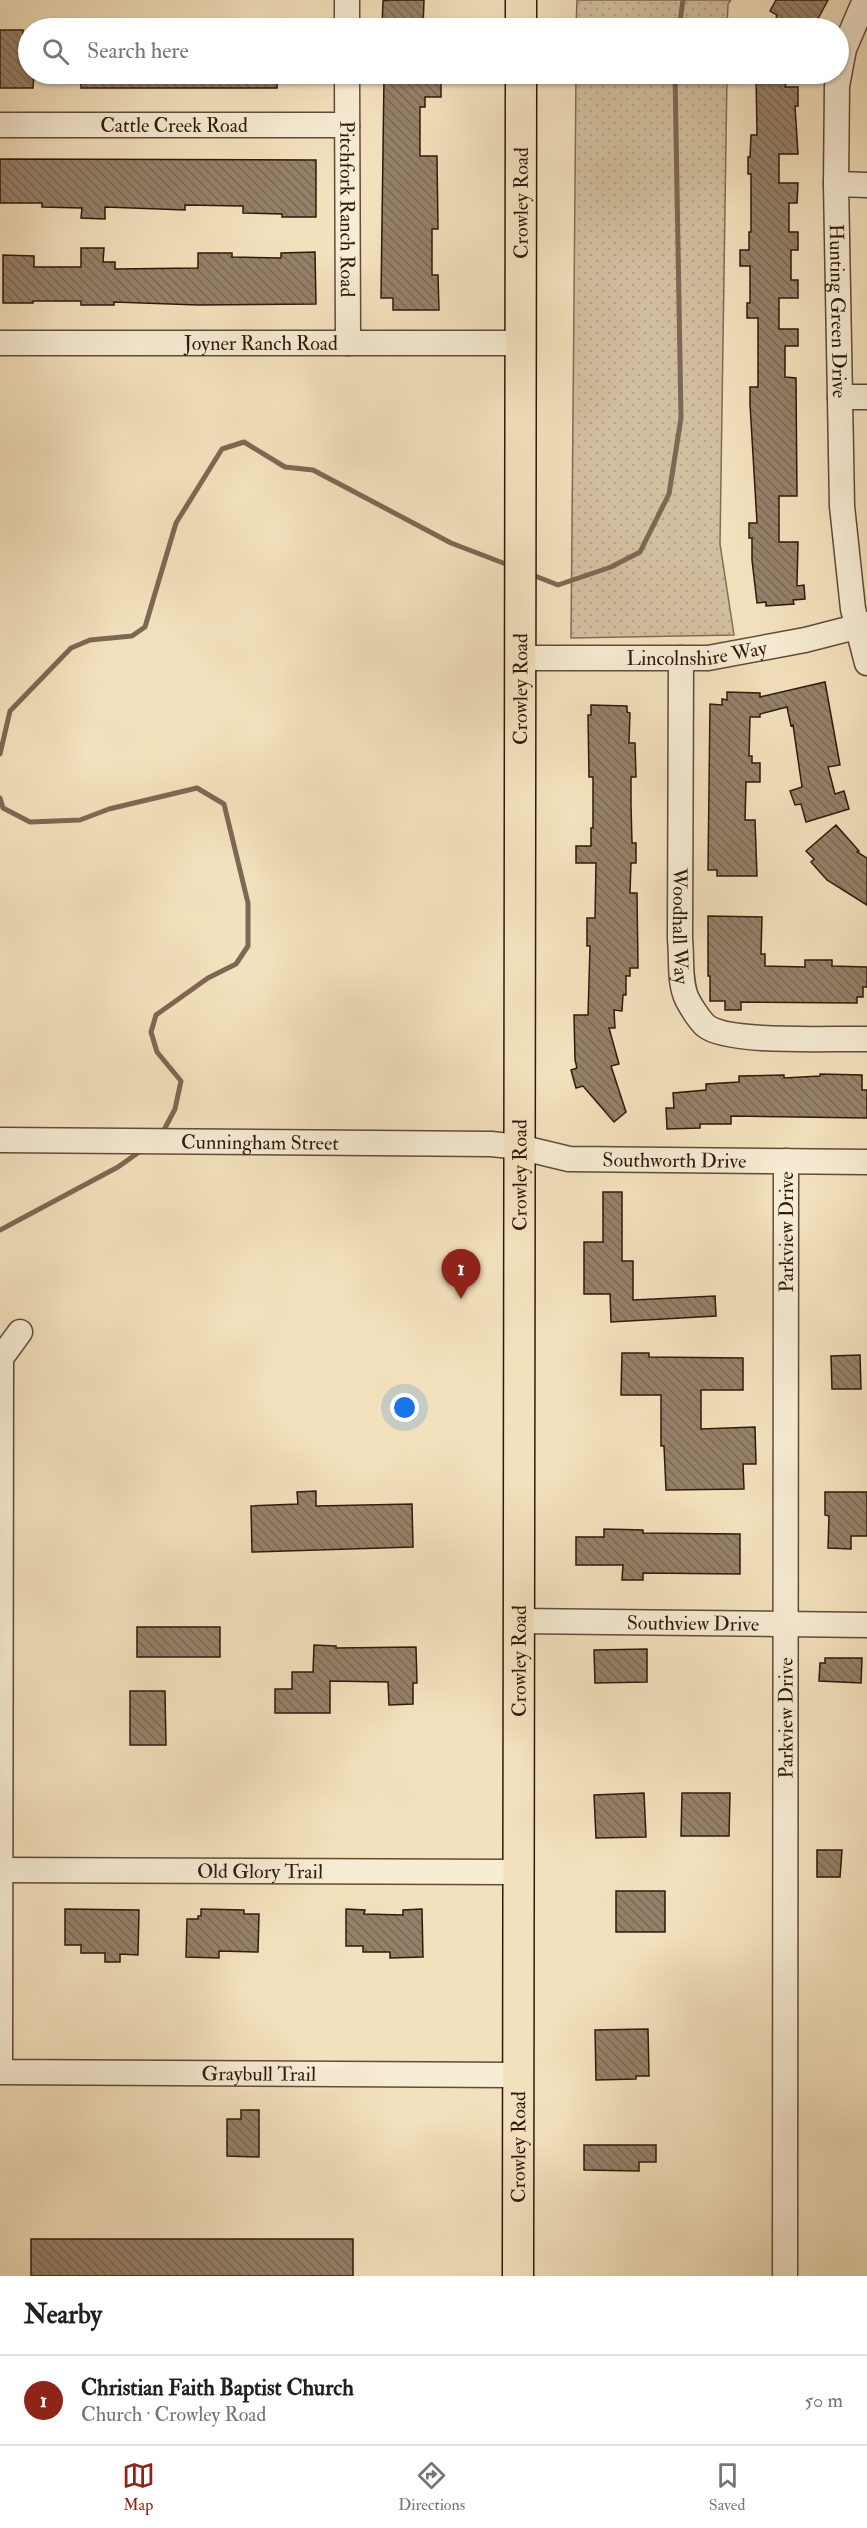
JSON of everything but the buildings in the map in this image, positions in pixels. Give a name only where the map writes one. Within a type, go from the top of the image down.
[{"type":"main road","points":[[521,0],[521,18]]},
{"type":"main road","name":"Crowley Road","points":[[518,2276],[521,84]]},
{"type":"street","points":[[347,0],[347,18]]},
{"type":"street","name":"Hunting Green Drive","points":[[849,37],[865,0]]},
{"type":"street","name":"Pitchfork Ranch Road","points":[[347,84],[348,343]]},
{"type":"street","name":"Hunting Green Drive","points":[[837,84],[836,184],[842,506],[854,609],[862,625],[867,663]]},
{"type":"street","name":"Cattle Creek Road","points":[[0,125],[347,125]]},
{"type":"street","points":[[836,184],[867,184]]},
{"type":"street","name":"Joyner Ranch Road","points":[[0,343],[521,343]]},
{"type":"street","points":[[840,397],[867,397]]},
{"type":"street","name":"Lincolnshire Way","points":[[521,658],[708,658],[806,640],[862,625]]},
{"type":"street","name":"Woodhall Way","points":[[681,658],[680,939],[687,999],[706,1026],[718,1032],[741,1037],[867,1039]]},
{"type":"street","name":"Cunningham Street","points":[[0,1140],[491,1144],[519,1147]]},
{"type":"street","name":"Southworth Drive","points":[[519,1147],[569,1159],[867,1162]]},
{"type":"street","name":"Parkview Drive","points":[[785,2276],[786,1161]]},
{"type":"street","points":[[0,2072],[1,1358],[20,1332]]},
{"type":"street","name":"Southview Drive","points":[[519,1621],[867,1625]]},
{"type":"street","name":"Old Glory Trail","points":[[0,1870],[519,1872]]},
{"type":"street","name":"Graybull Trail","points":[[0,2072],[519,2075]]},
{"type":"shaded area","points":[[577,0],[731,0],[728,4],[727,18],[576,18]]},
{"type":"shaded area","points":[[576,84],[727,84],[720,544],[734,635],[571,638]]},
{"type":"waterway","points":[[680,18],[683,0]]},
{"type":"waterway","points":[[530,574],[558,585],[611,567],[640,552],[669,494],[681,418],[675,84]]},
{"type":"waterway","points":[[0,754],[10,711],[71,648],[90,640],[132,636],[145,627],[176,523],[222,449],[244,442],[285,467],[313,470],[451,543],[511,566]]},
{"type":"waterway","points":[[0,798],[3,808],[30,822],[80,820],[109,809],[197,788],[224,804],[248,903],[248,946],[236,964],[208,978],[156,1015],[151,1032],[157,1052],[181,1081],[175,1109],[165,1128]]},
{"type":"waterway","points":[[0,1230],[118,1167],[142,1150]]},
{"type":"place","name":"Christian Faith Baptist Church","points":[[461,1299]]}]
